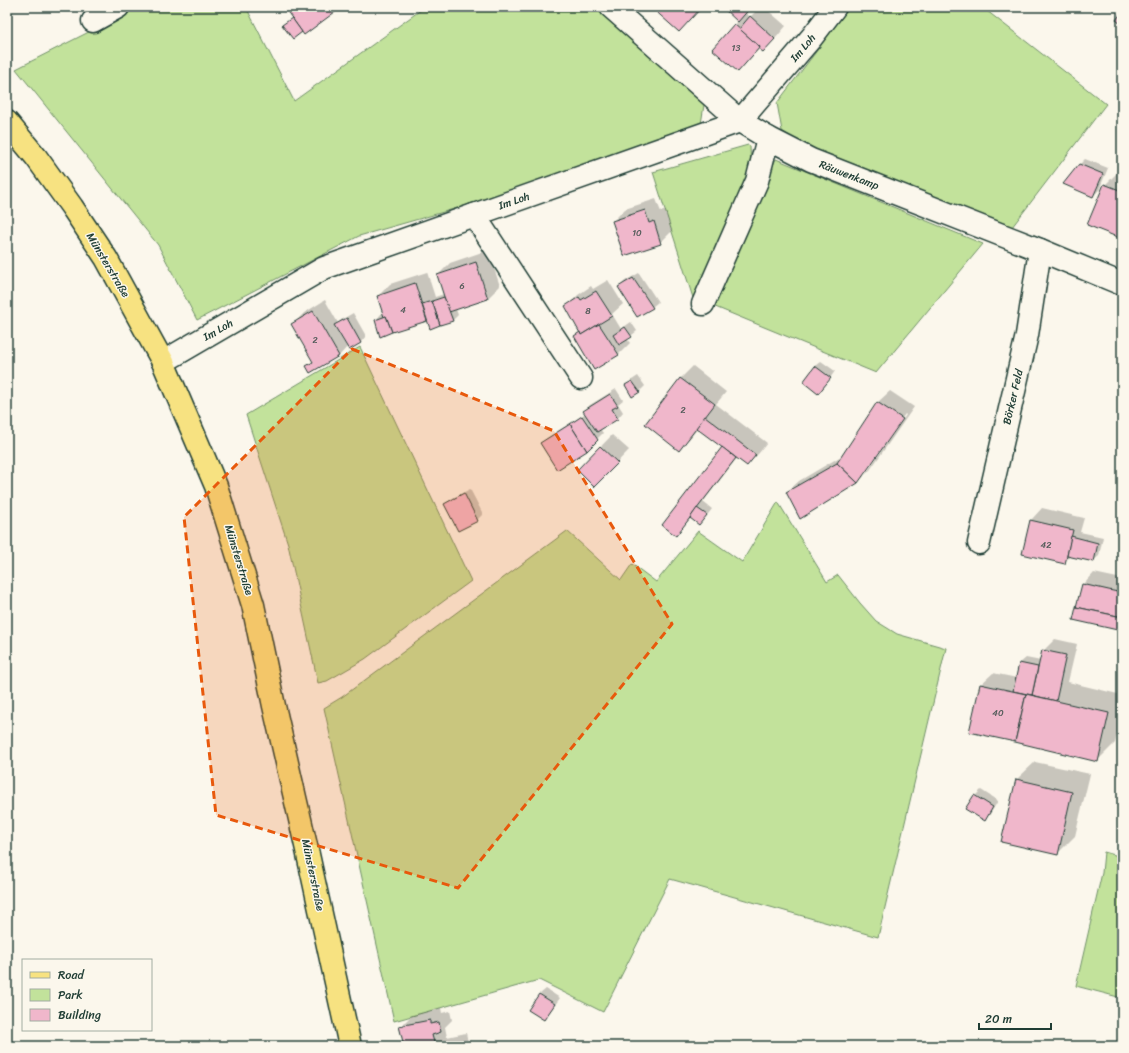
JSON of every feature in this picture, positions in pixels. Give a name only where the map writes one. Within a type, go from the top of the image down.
[{"type":"main road","name":"Münsterstraße","points":[[7,122],[36,157],[106,258],[163,362],[216,486],[253,605],[350,1046]]},
{"type":"street","points":[[93,21],[118,7]]},
{"type":"street","name":"Räuwenkamp","points":[[611,7],[740,121],[768,138],[811,160],[1040,250],[1122,284]]},
{"type":"street","name":"Im Loh","points":[[163,362],[324,268],[740,121],[812,37],[835,7]]},
{"type":"street","points":[[703,304],[757,181],[768,138]]},
{"type":"street","points":[[474,215],[581,378]]},
{"type":"street","name":"Börker Feld","points":[[979,544],[1028,335],[1040,250]]},
{"type":"highlighted area","points":[[352,349],[554,431],[672,624],[458,888],[216,815],[184,517]]},
{"type":"green space","points":[[138,7],[246,7],[294,101],[425,7],[595,7],[704,105],[701,124],[468,205],[359,236],[197,320],[158,245],[16,69]]},
{"type":"green space","points":[[850,7],[982,7],[1106,104],[1012,227],[990,219],[805,146],[782,131],[777,103]]},
{"type":"green space","points":[[748,145],[750,146],[751,172],[694,301],[653,172]]},
{"type":"green space","points":[[776,159],[983,244],[876,373],[708,304]]},
{"type":"green space","points":[[360,347],[471,581],[365,659],[327,681],[318,683],[288,544],[246,415]]},
{"type":"green space","points":[[778,502],[827,582],[838,575],[876,621],[897,634],[946,648],[878,937],[670,879],[603,1012],[539,980],[394,1021],[324,708],[342,697],[567,531],[621,580],[632,564],[656,582],[698,531],[742,562]]},
{"type":"green space","points":[[1104,852],[1122,857],[1122,998],[1076,986],[1102,873]]},
{"type":"building","points":[[284,7],[337,7],[339,9],[304,35]]},
{"type":"building","points":[[651,7],[694,7],[697,10],[699,7],[702,7],[679,32]]},
{"type":"building","points":[[722,7],[751,7],[738,22]]},
{"type":"building","points":[[1122,12],[1122,25],[1116,20]]},
{"type":"building","points":[[750,16],[775,39],[763,52],[759,49],[760,47],[739,29]]},
{"type":"building","points":[[292,18],[302,32],[293,39],[282,25]]},
{"type":"building","points":[[734,24],[760,47],[738,72],[712,49]]},
{"type":"building","points":[[1079,164],[1103,174],[1093,197],[1063,184]]},
{"type":"building","points":[[1104,184],[1122,191],[1122,239],[1087,225]]},
{"type":"building","points":[[645,210],[649,223],[654,221],[661,244],[624,256],[612,221]]},
{"type":"building","points":[[476,262],[488,299],[449,312],[437,275]]},
{"type":"building","points":[[633,278],[653,308],[637,317],[618,287]]},
{"type":"building","points":[[415,283],[427,321],[392,332],[386,316],[384,317],[377,296]]},
{"type":"building","points":[[596,291],[612,316],[581,335],[565,306],[579,297],[581,300]]},
{"type":"building","points":[[444,297],[453,321],[440,325],[432,301]]},
{"type":"building","points":[[432,301],[440,325],[430,329],[422,304]]},
{"type":"building","points":[[313,311],[339,356],[310,373],[306,366],[313,362],[291,324]]},
{"type":"building","points":[[386,316],[392,332],[380,337],[375,320]]},
{"type":"building","points":[[347,318],[361,343],[349,350],[334,325]]},
{"type":"building","points":[[599,324],[619,355],[594,370],[574,336],[580,332],[581,335]]},
{"type":"building","points":[[625,327],[632,337],[619,345],[613,335]]},
{"type":"building","points":[[815,366],[831,378],[818,394],[803,382]]},
{"type":"building","points":[[680,378],[715,404],[679,451],[645,424]]},
{"type":"building","points":[[632,381],[640,392],[632,397],[625,385]]},
{"type":"building","points":[[610,394],[618,406],[612,409],[618,419],[597,432],[583,411]]},
{"type":"building","points":[[877,402],[903,419],[858,483],[837,463]]},
{"type":"building","points":[[582,416],[598,440],[587,451],[570,424]]},
{"type":"building","points":[[705,416],[756,455],[747,466],[696,428]]},
{"type":"building","points":[[570,424],[587,451],[557,470],[540,443]]},
{"type":"building","points":[[600,446],[618,463],[594,487],[577,470]]},
{"type":"building","points":[[722,447],[736,458],[676,536],[662,525]]},
{"type":"building","points":[[837,463],[858,483],[800,519],[786,492]]},
{"type":"building","points":[[464,493],[478,521],[458,531],[444,504]]},
{"type":"building","points":[[697,508],[707,515],[699,525],[690,518]]},
{"type":"building","points":[[1030,520],[1073,530],[1065,564],[1022,554]]},
{"type":"building","points":[[1071,536],[1098,543],[1094,562],[1067,556]]},
{"type":"building","points":[[1082,584],[1122,593],[1122,617],[1076,607]]},
{"type":"building","points":[[1076,607],[1122,617],[1122,631],[1073,620]]},
{"type":"building","points":[[1042,650],[1066,655],[1056,701],[1032,695]]},
{"type":"building","points":[[1019,663],[1038,667],[1032,695],[1013,691]]},
{"type":"building","points":[[980,684],[1026,694],[1015,742],[969,732]]},
{"type":"building","points":[[1026,694],[1109,713],[1098,762],[1015,742]]},
{"type":"building","points":[[1016,779],[1072,792],[1058,855],[1001,842]]},
{"type":"building","points":[[974,795],[993,807],[985,821],[965,809]]},
{"type":"building","points":[[1122,830],[1122,854],[1117,853]]},
{"type":"building","points":[[539,994],[555,1004],[544,1020],[528,1010]]},
{"type":"building","points":[[430,1020],[430,1024],[439,1022],[441,1032],[432,1035],[435,1046],[404,1046],[399,1026]]}]
